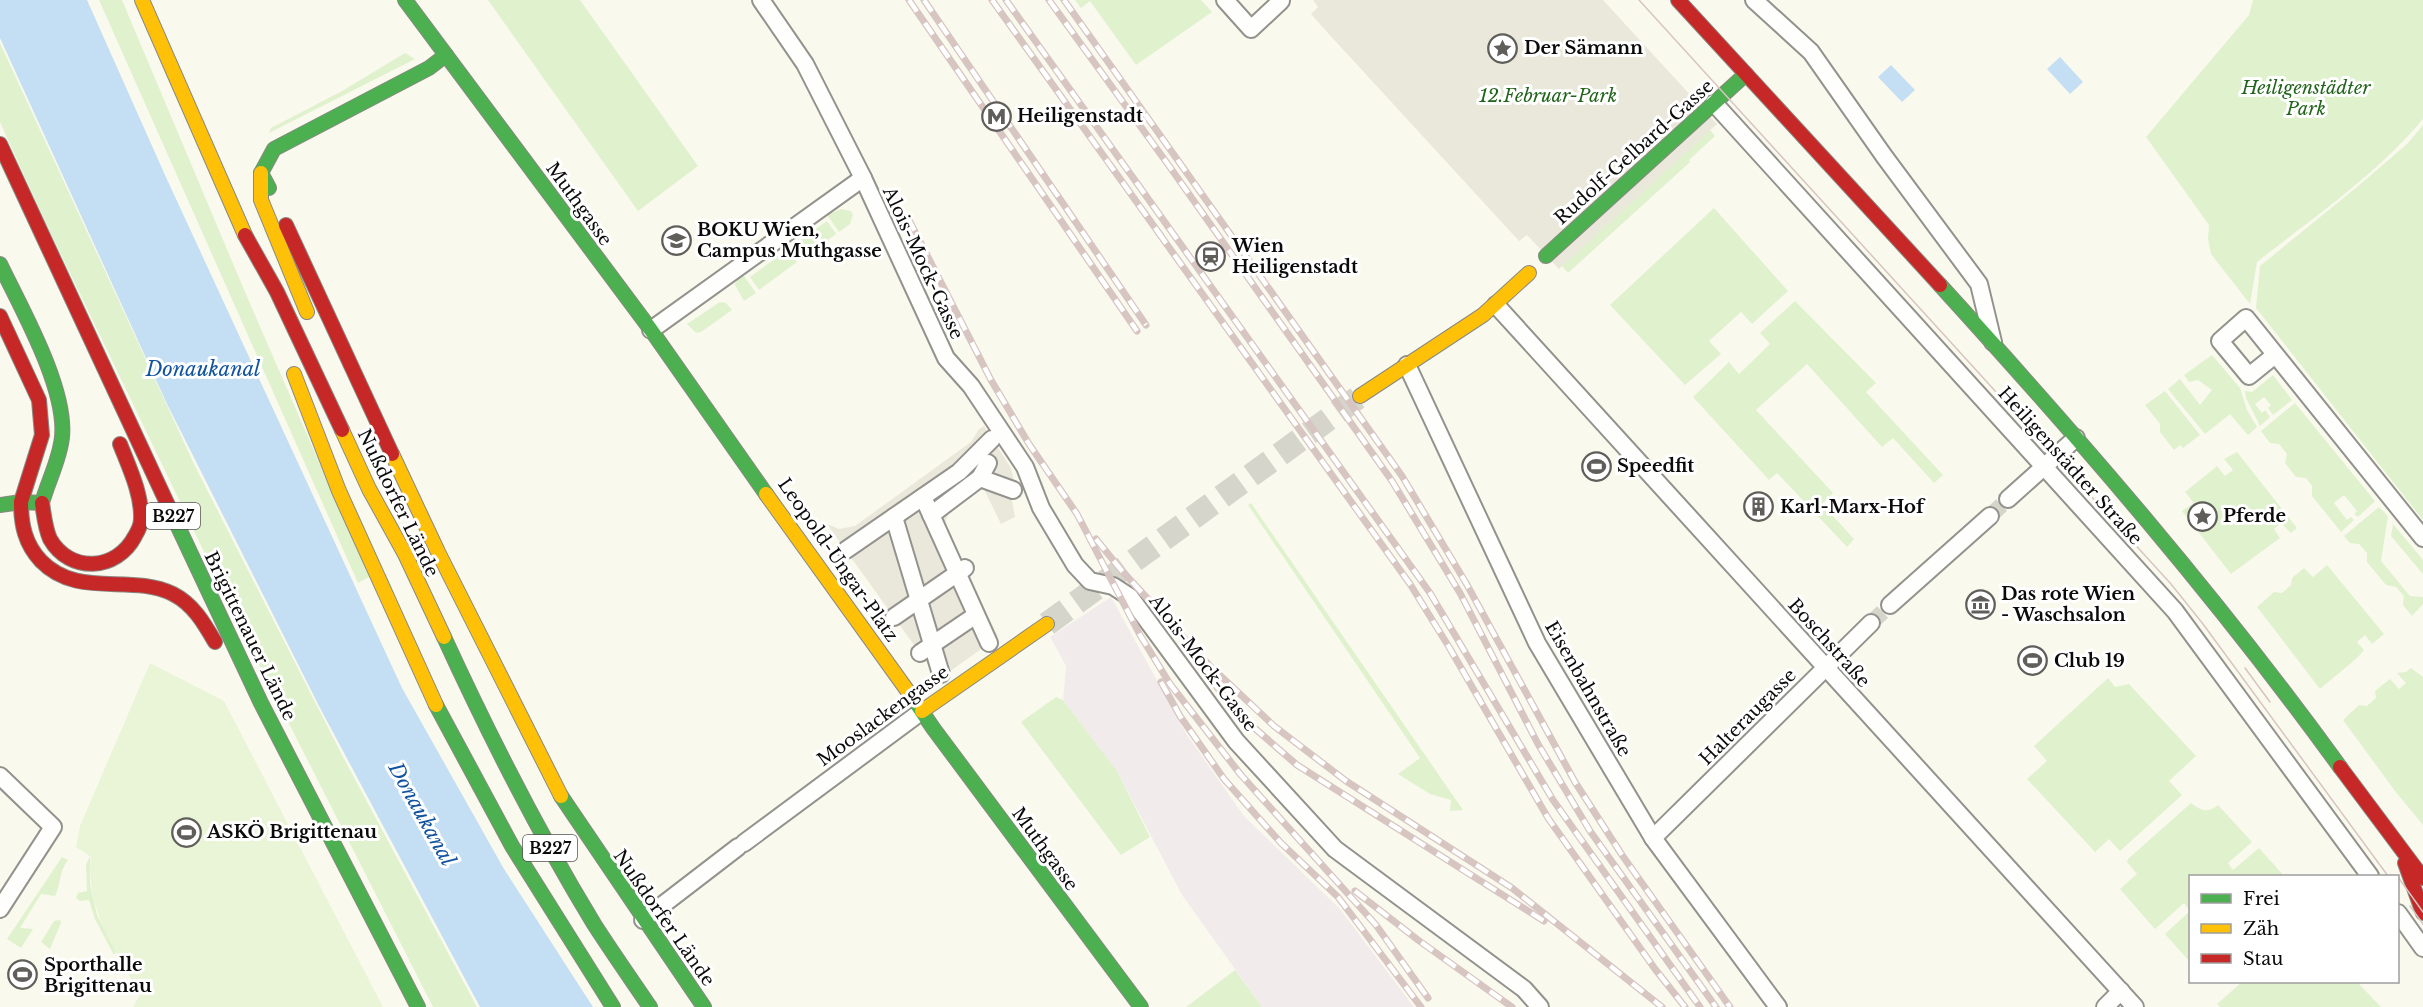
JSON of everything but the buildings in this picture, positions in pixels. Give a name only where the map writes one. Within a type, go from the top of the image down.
[{"type":"main road","name":"Nußdorfer Lände","points":[[142,0],[237,219],[277,292],[369,489],[405,554],[469,692],[551,849],[596,925],[650,1007]]},
{"type":"main road","name":"Muthgasse","points":[[405,0],[651,330],[723,431]]},
{"type":"main road","name":"Heiligenstädter Straße","points":[[1678,0],[1993,343],[2076,438],[2236,628],[2423,878]]},
{"type":"main road","points":[[310,321],[261,200],[261,173],[268,157],[285,141],[429,68],[446,55]]},
{"type":"main road","name":"Rudolf-Gelbard-Gasse","points":[[1546,256],[1746,74]]},
{"type":"main road","name":"Brigittenauer Lände","points":[[0,144],[261,703],[418,1007]]},
{"type":"main road","name":"Nußdorfer Lände","points":[[261,173],[334,324],[438,552],[565,805],[704,1007]]},
{"type":"main road","points":[[237,219],[269,309]]},
{"type":"main road","points":[[0,264],[58,394],[62,438],[42,503],[48,534],[53,544],[66,557],[86,565],[108,563],[125,552],[134,541],[141,522],[137,497],[115,433]]},
{"type":"main road","points":[[1360,396],[1496,304],[1529,273]]},
{"type":"main road","points":[[0,316],[39,400],[42,435],[21,502],[22,527],[31,547],[56,574],[86,584],[142,587],[164,591],[185,601],[203,619],[222,656]]},
{"type":"main road","points":[[83,356],[85,330]]},
{"type":"main road","points":[[290,362],[339,490],[439,712],[512,846],[613,1007]]},
{"type":"main road","name":"Leopold-Ungar-Platz","points":[[723,431],[819,570],[922,711]]},
{"type":"main road","points":[[372,462],[405,554]]},
{"type":"main road","points":[[0,505],[21,502],[42,503]]},
{"type":"main road","name":"Mooslackengasse","points":[[922,711],[1047,624]]},
{"type":"main road","points":[[232,675],[261,703]]},
{"type":"main road","name":"Muthgasse","points":[[922,711],[1140,1007]]},
{"type":"main road","points":[[509,769],[588,886]]},
{"type":"main road","name":"Heiligenstädter Straße","points":[[2398,847],[2423,913]]},
{"type":"street","name":"Alois-Mock-Gasse","points":[[761,0],[804,64],[862,178],[946,358],[971,386],[1025,467],[1041,508],[1075,565],[1090,581],[1113,586],[1130,597],[1236,741],[1335,849],[1524,989],[1540,1007]]},
{"type":"street","points":[[1225,0],[1251,28],[1281,1]]},
{"type":"street","name":"Heiligenstädter Straße","points":[[1754,0],[1811,52],[1884,156],[1961,258],[1979,284],[1993,343]]},
{"type":"street","name":"Heiligenstädter Straße","points":[[1714,103],[2175,611],[2369,875]]},
{"type":"street","points":[[651,330],[862,178]]},
{"type":"street","name":"Boschstraße","points":[[1496,304],[1825,667],[2056,917],[2135,1007]]},
{"type":"street","points":[[2275,355],[2423,538]]},
{"type":"street","name":"Eisenbahnstraße","points":[[1407,365],[1537,643],[1653,838],[1778,1007]]},
{"type":"street","points":[[2008,499],[2076,438]]},
{"type":"street","name":"Leopold-Ungar-Platz","points":[[846,550],[923,497],[969,463],[987,446],[980,478]]},
{"type":"street","points":[[932,515],[980,478],[1013,490]]},
{"type":"street","points":[[923,497],[962,570],[976,615],[989,643]]},
{"type":"street","points":[[1890,605],[1990,516]]},
{"type":"street","name":"Leopold-Ungar-Platz","points":[[894,517],[919,600],[926,649],[941,674]]},
{"type":"street","name":"Leopold-Ungar-Platz","points":[[894,617],[962,570]]},
{"type":"street","points":[[926,649],[976,615]]},
{"type":"street","name":"Halteraugasse","points":[[1653,838],[1871,623]]},
{"type":"street","name":"Mooslackengasse","points":[[643,920],[922,711]]},
{"type":"street","points":[[0,776],[53,826],[0,909]]},
{"type":"street","points":[[2399,916],[2423,948]]},
{"type":"street","points":[[2105,1007],[2121,991]]},
{"type":"shaded area","name":"12.Februar-Park","points":[[1313,0],[1603,0],[1717,124],[1559,269],[1527,235],[1519,241],[1327,32],[1311,14],[1318,7]]},
{"type":"shaded area","points":[[984,426],[1011,468],[1016,489],[1010,491],[1015,517],[1001,524],[982,485],[952,505],[945,523],[998,637],[949,672],[932,670],[827,524],[839,529],[855,526],[971,442],[979,429]]},
{"type":"shaded area","points":[[1111,597],[1187,735],[1244,816],[1340,909],[1414,1007],[1262,1007],[1182,895],[1117,771],[1063,700],[1066,666],[1050,637]]},
{"type":"green space","points":[[99,0],[122,0],[248,299],[369,577],[358,583]]},
{"type":"green space","points":[[488,0],[580,0],[698,166],[638,211]]},
{"type":"green space","points":[[1075,0],[1201,0],[1212,12],[1136,65],[1090,1],[1081,8]]},
{"type":"green space","name":"Heiligenstädter Park","points":[[2253,0],[2423,0],[2423,119],[2365,177],[2257,262],[2250,304],[2211,254],[2208,239],[2209,225],[2146,137],[2249,15]]},
{"type":"green space","points":[[0,43],[194,464],[342,755],[477,1007],[433,1007],[244,635],[44,219],[0,122]]},
{"type":"green space","points":[[405,53],[415,59],[269,133],[271,128],[342,91]]},
{"type":"green space","points":[[2423,125],[2423,520],[2256,308],[2260,266],[2407,144]]},
{"type":"green space","points":[[1710,130],[1715,136],[1689,160],[1690,162],[1568,273],[1562,266]]},
{"type":"green space","points":[[1714,208],[1788,291],[1752,324],[1741,312],[1709,341],[1721,354],[1685,385],[1610,305]]},
{"type":"green space","points":[[841,209],[851,211],[853,215],[850,224],[839,232],[827,215]]},
{"type":"green space","points":[[827,221],[836,234],[800,260],[791,247]]},
{"type":"green space","points":[[788,249],[797,262],[759,290],[750,277]]},
{"type":"green space","points":[[744,276],[756,293],[744,301],[735,285],[738,278]]},
{"type":"green space","points":[[1795,301],[1876,383],[1866,392],[1943,475],[1934,483],[1893,438],[1882,447],[1807,364],[1756,410],[1833,493],[1822,504],[1854,539],[1847,547],[1777,473],[1769,480],[1693,397],[1729,362],[1739,374],[1770,344],[1760,333]]},
{"type":"green space","points":[[720,302],[726,303],[732,310],[701,332],[696,333],[687,324]]},
{"type":"green space","points":[[2212,355],[2240,388],[2247,410],[2257,427],[2248,435],[2230,414],[2205,434],[2168,389],[2180,379],[2200,405],[2212,390],[2198,380],[2189,382],[2184,375]]},
{"type":"green space","points":[[2273,375],[2292,400],[2273,415],[2268,408],[2271,405],[2264,397],[2255,404],[2262,413],[2265,410],[2270,417],[2260,426],[2246,398],[2245,391],[2252,392]]},
{"type":"green space","points":[[2165,391],[2200,435],[2183,448],[2180,445],[2174,450],[2160,432],[2160,424],[2145,405]]},
{"type":"green space","points":[[2295,403],[2375,501],[2358,517],[2354,514],[2357,511],[2344,495],[2334,503],[2347,520],[2351,517],[2354,520],[2341,532],[2312,496],[2312,486],[2306,478],[2296,477],[2285,463],[2287,454],[2279,444],[2270,443],[2261,431]]},
{"type":"green space","points":[[2237,452],[2297,528],[2291,533],[2281,523],[2274,529],[2280,538],[2231,574],[2182,511],[2194,503],[2185,492],[2217,466],[2225,476],[2233,470],[2224,459]]},
{"type":"green space","points":[[1251,503],[1463,810],[1450,811],[1451,800],[1430,794],[1398,774],[1420,758],[1248,505]]},
{"type":"green space","points":[[2379,507],[2388,516],[2381,561],[2410,596],[2423,597],[2423,604],[2412,616],[2403,605],[2404,596],[2396,587],[2386,585],[2367,562],[2367,553],[2359,544],[2350,543],[2344,536]]},
{"type":"green space","points":[[2393,524],[2423,560],[2423,574],[2391,536]]},
{"type":"green space","points":[[2327,565],[2384,634],[2372,644],[2365,635],[2357,642],[2364,650],[2320,689],[2257,607],[2274,592],[2282,593],[2291,585],[2292,578],[2304,568],[2313,577]]},
{"type":"green space","name":"ASKÖ Brigittenau","points":[[150,663],[224,701],[383,1007],[133,1007],[140,995],[104,929],[93,894],[90,876],[91,857],[76,847],[80,826]]},
{"type":"green space","points":[[2411,668],[2423,677],[2423,825],[2343,720],[2359,705],[2367,706],[2376,698],[2375,691],[2390,679],[2399,689],[2406,683],[2397,673],[2406,672]]},
{"type":"green space","points":[[2108,678],[2115,687],[2129,684],[2196,756],[2169,781],[2182,795],[2120,851],[2109,839],[2095,852],[2027,779],[2047,761],[2034,746]]},
{"type":"green space","points":[[1056,697],[1063,700],[1117,771],[1150,837],[1121,855],[1021,722]]},
{"type":"green space","points":[[2191,803],[2204,810],[2218,805],[2252,842],[2228,863],[2233,870],[2259,848],[2283,875],[2189,875],[2189,910],[2184,903],[2155,929],[2120,889],[2137,874],[2127,862],[2128,859]]},
{"type":"green space","points":[[90,856],[90,884],[97,915],[116,951],[114,955],[95,919],[89,900],[80,901],[76,898],[78,893],[87,891],[86,865]]},
{"type":"green space","points":[[62,857],[68,860],[55,896],[41,894],[20,928],[33,929],[21,948],[7,939]]},
{"type":"green space","points":[[2189,912],[2189,961],[2165,934]]},
{"type":"green space","points":[[60,920],[61,923],[50,949],[41,942],[54,921]]},
{"type":"green space","points":[[1235,970],[1262,1007],[1186,1007]]},
{"type":"green space","points":[[2241,983],[2358,983],[2381,1007],[2220,1007],[2217,1004]]},
{"type":"water","name":"Donaukanal","points":[[0,0],[87,0],[165,175],[402,688],[504,869],[593,1007],[480,1007],[320,708],[167,404],[0,38]]},
{"type":"water","points":[[2060,57],[2083,82],[2070,94],[2047,69]]},
{"type":"water","points":[[1891,65],[1915,90],[1902,102],[1878,77]]},
{"type":"tunnel","points":[[1047,624],[1360,396]]},
{"type":"tunnel","points":[[1990,516],[2008,499]]},
{"type":"tunnel","points":[[1871,623],[1890,605]]},
{"type":"tram line","points":[[1639,0],[2171,584],[2203,624],[2387,875]]},
{"type":"tram line","points":[[2245,668],[2270,702]]},
{"type":"tram line","points":[[2399,878],[2423,912]]},
{"type":"tram line","points":[[2410,906],[2423,924]]},
{"type":"railway","points":[[909,0],[1137,331]]},
{"type":"railway","points":[[924,0],[1146,325]]},
{"type":"railway","points":[[992,0],[1161,236]]},
{"type":"railway","points":[[1006,0],[1430,593],[1553,800],[1700,1007]]},
{"type":"railway","points":[[1049,0],[1392,481],[1460,593],[1538,744],[1590,831],[1716,1007]]},
{"type":"railway","points":[[1064,0],[1402,476],[1466,583],[1575,782],[1622,855],[1730,1007]]},
{"type":"railway","points":[[908,218],[991,380],[1029,444],[1077,514],[1140,635],[1170,684],[1241,775],[1376,925],[1428,998]]},
{"type":"railway","points":[[1158,232],[1410,584],[1548,818],[1655,969],[1685,1007]]},
{"type":"railway","points":[[1096,539],[1122,571],[1209,665],[1274,726],[1346,781],[1512,888],[1662,1007]]},
{"type":"railway","points":[[1198,663],[1228,701],[1251,725],[1297,765],[1544,921]]},
{"type":"railway","points":[[1161,682],[1180,716],[1224,779],[1281,843],[1338,897],[1421,1007]]},
{"type":"railway","points":[[1355,891],[1418,940],[1512,1007]]},
{"type":"traffic: fast","points":[[405,0],[651,330],[766,494]]},
{"type":"traffic: fast","points":[[269,188],[261,173],[274,149],[429,68],[446,55]]},
{"type":"traffic: fast","points":[[1546,256],[1746,74]]},
{"type":"traffic: fast","points":[[0,264],[41,349],[50,372],[62,417],[61,445],[42,503],[21,502],[0,505]]},
{"type":"traffic: fast","points":[[1940,285],[2147,520],[2245,642],[2340,767]]},
{"type":"traffic: fast","points":[[173,516],[261,703],[418,1007]]},
{"type":"traffic: fast","points":[[444,637],[496,747],[553,854],[594,924],[650,1007]]},
{"type":"traffic: fast","points":[[912,697],[1141,1007]]},
{"type":"traffic: fast","points":[[436,705],[512,846],[613,1007]]},
{"type":"traffic: fast","points":[[561,796],[704,1007]]},
{"type":"traffic: slow","points":[[142,0],[245,235]]},
{"type":"traffic: slow","points":[[261,173],[261,200],[307,312]]},
{"type":"traffic: slow","points":[[1360,396],[1483,315],[1529,273]]},
{"type":"traffic: slow","points":[[294,374],[339,491],[436,705]]},
{"type":"traffic: slow","points":[[342,430],[369,489],[405,554],[444,637]]},
{"type":"traffic: slow","points":[[392,454],[438,552],[561,796]]},
{"type":"traffic: slow","points":[[766,494],[912,697]]},
{"type":"traffic: slow","points":[[922,711],[1047,624]]},
{"type":"traffic: jam","points":[[1678,0],[1940,285]]},
{"type":"traffic: jam","points":[[0,144],[173,516]]},
{"type":"traffic: jam","points":[[286,225],[392,454]]},
{"type":"traffic: jam","points":[[245,235],[277,292],[342,430]]},
{"type":"traffic: jam","points":[[0,316],[39,400],[42,435],[21,502]]},
{"type":"traffic: jam","points":[[42,503],[50,539],[69,558],[81,563],[93,564],[105,562],[117,556],[127,548],[135,536],[141,519],[137,490],[120,444]]},
{"type":"traffic: jam","points":[[21,502],[23,526],[31,548],[41,561],[56,572],[88,583],[139,585],[173,594],[192,609],[215,642]]},
{"type":"traffic: jam","points":[[2340,767],[2423,878]]},
{"type":"traffic: jam","points":[[2405,863],[2423,913]]},
{"type":"place","name":"Der Sämann","points":[[1503,48]]},
{"type":"place","name":"Heiligenstadt","points":[[996,116]]},
{"type":"place","name":"BOKU Wien, Campus Muthgasse","points":[[676,240]]},
{"type":"place","name":"Wien Heiligenstadt","points":[[1211,256]]},
{"type":"place","name":"Speedfit","points":[[1596,466]]},
{"type":"place","name":"Karl-Marx-Hof","points":[[1759,507]]},
{"type":"place","name":"Pferde","points":[[2202,516]]},
{"type":"place","name":"Das rote Wien - Waschsalon","points":[[1980,604]]},
{"type":"place","name":"Club 19","points":[[2033,661]]},
{"type":"place","name":"ASKÖ Brigittenau","points":[[186,832]]},
{"type":"place","name":"Sporthalle Brigittenau","points":[[23,975]]}]
